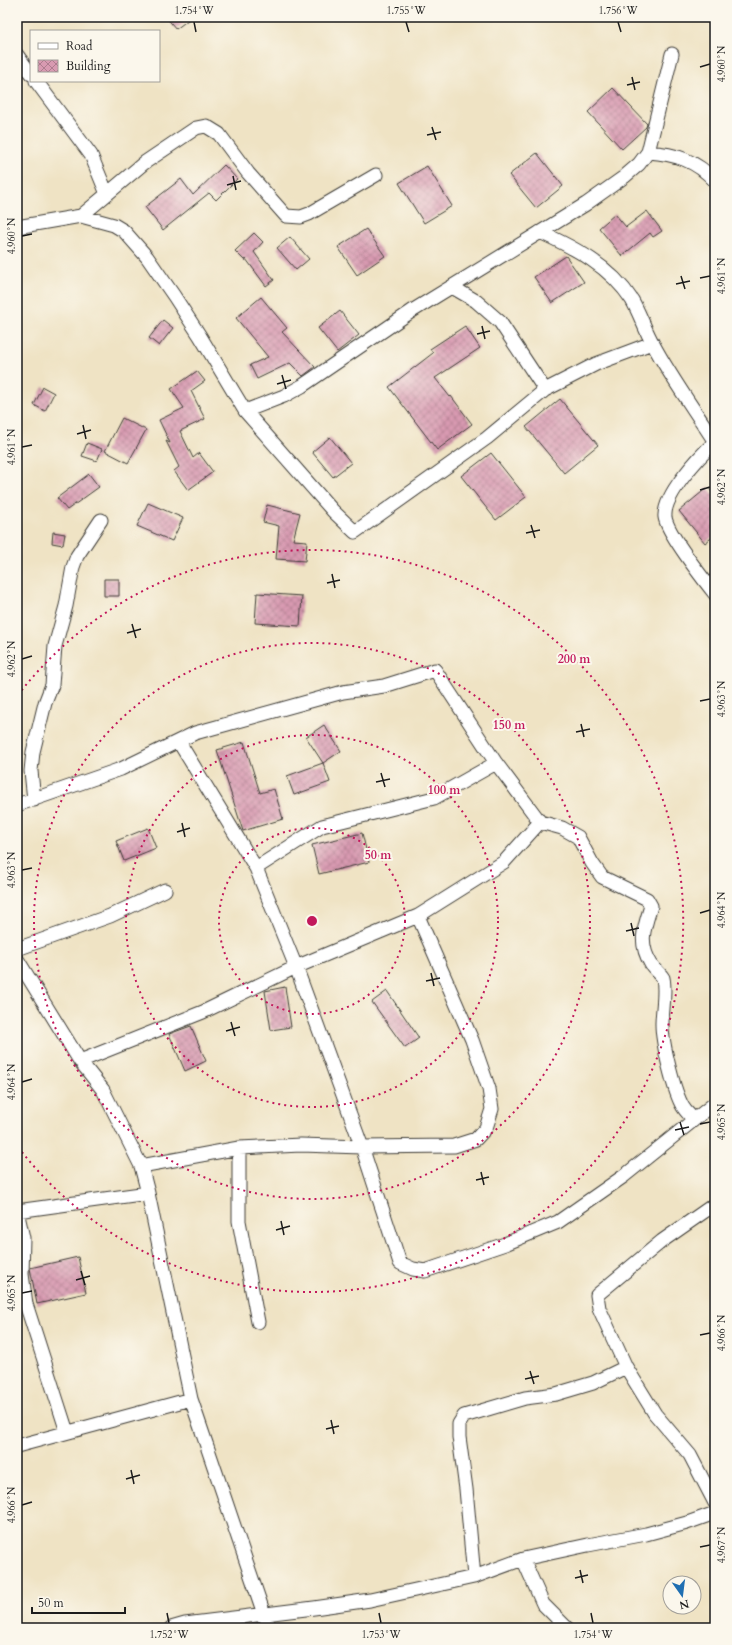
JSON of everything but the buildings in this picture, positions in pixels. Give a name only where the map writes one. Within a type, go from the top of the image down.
[{"type":"street","points":[[245,411],[284,396],[302,386],[412,311],[586,204],[624,177],[639,164],[648,152],[672,54]]},
{"type":"street","points":[[17,55],[30,73]]},
{"type":"street","points":[[37,82],[91,155],[107,194]]},
{"type":"street","points":[[81,216],[144,163],[196,128],[206,126],[219,134],[248,173],[286,216],[301,217],[310,214],[376,175]]},
{"type":"street","points":[[648,152],[667,153],[684,158],[698,165],[715,181]]},
{"type":"street","points":[[17,228],[81,216],[114,225],[124,231],[147,257],[200,336],[245,411],[333,511],[355,532],[487,438],[544,390],[596,364],[652,343]]},
{"type":"street","points":[[540,232],[585,254],[603,268],[632,300],[652,343],[715,442],[683,476],[668,506],[665,517],[670,531],[710,580],[715,594]]},
{"type":"street","points":[[452,287],[476,301],[500,322],[544,390]]},
{"type":"street","points":[[34,800],[31,771],[33,752],[52,685],[55,646],[66,606],[73,567],[77,556],[101,520]]},
{"type":"street","points":[[17,805],[121,769],[195,733],[241,719],[343,692],[384,686],[435,670],[496,764],[540,822],[562,828],[578,838],[602,877],[647,899],[651,906],[645,923],[642,943],[647,957],[663,977],[664,1003],[662,1026],[669,1061],[677,1093],[684,1108],[693,1119]]},
{"type":"street","points":[[179,742],[256,868],[296,967],[362,1147],[400,1263],[412,1269],[425,1271],[505,1244],[558,1222],[624,1176],[693,1119],[713,1109]]},
{"type":"street","points":[[256,868],[322,826],[434,798],[496,764]]},
{"type":"street","points":[[80,1061],[203,1012],[296,967],[418,916],[504,862],[540,822]]},
{"type":"street","points":[[17,949],[110,916],[165,890]]},
{"type":"street","points":[[141,1166],[239,1148],[301,1145],[362,1147],[454,1146],[476,1138],[486,1128],[492,1109],[489,1089],[472,1040],[418,916]]},
{"type":"street","points":[[17,959],[80,1061],[102,1090],[141,1166],[148,1192],[191,1398],[270,1628]]},
{"type":"street","points":[[239,1148],[239,1221],[258,1322]]},
{"type":"street","points":[[67,1432],[26,1304],[22,1274],[23,1238],[17,1211],[148,1192]]},
{"type":"street","points":[[715,1204],[662,1241],[597,1295],[599,1308],[626,1367],[656,1414],[690,1456],[715,1502]]},
{"type":"street","points":[[474,1577],[463,1459],[459,1437],[459,1424],[464,1416],[525,1398],[556,1394],[593,1383],[626,1367]]},
{"type":"street","points":[[17,1446],[191,1398]]},
{"type":"street","points":[[171,1628],[185,1624],[370,1600],[474,1577],[523,1559],[646,1534],[687,1524],[715,1513]]},
{"type":"street","points":[[523,1559],[543,1604],[567,1628]]}]
